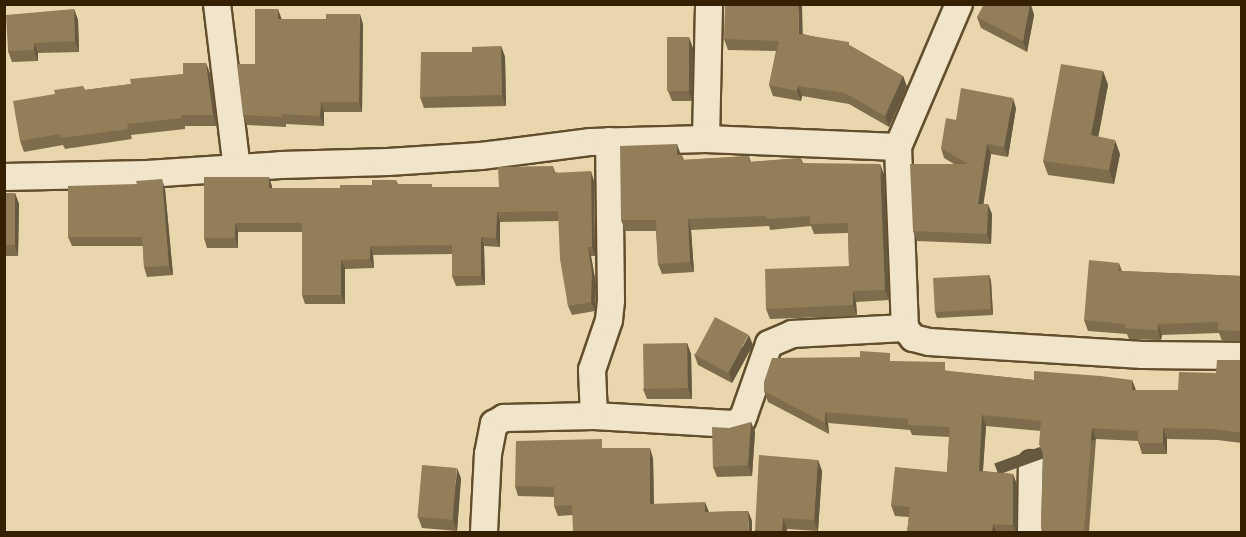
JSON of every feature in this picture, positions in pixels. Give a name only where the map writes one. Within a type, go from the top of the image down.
[{"type":"street","points":[[217,4],[237,169]]},
{"type":"street","points":[[706,139],[709,4]]},
{"type":"street","points":[[960,4],[898,147],[905,328],[913,338],[929,342],[1154,355],[1242,356]]},
{"type":"street","points":[[4,177],[147,174],[481,156],[609,141],[706,139],[898,147]]},
{"type":"street","points":[[594,416],[592,370],[609,320],[611,300],[609,141]]},
{"type":"street","points":[[484,532],[488,454],[494,424],[504,418],[594,416],[733,424],[742,420],[744,416],[769,344],[792,334],[905,328]]},
{"type":"street","points":[[1031,532],[1032,464]]},
{"type":"building","points":[[725,4],[798,4],[799,34],[849,42],[849,45],[903,76],[885,116],[845,93],[798,86],[797,91],[769,85],[779,41],[724,39]]},
{"type":"building","points":[[984,4],[1030,4],[1023,41],[977,17]]},
{"type":"building","points":[[74,9],[75,41],[34,43],[34,50],[8,51],[6,15]]},
{"type":"building","points":[[255,9],[278,9],[278,19],[326,19],[326,14],[360,14],[359,102],[321,102],[320,116],[243,115],[237,64],[255,64]]},
{"type":"building","points":[[667,37],[689,37],[689,91],[667,91]]},
{"type":"building","points":[[501,46],[502,95],[420,97],[421,52],[472,52],[472,47]]},
{"type":"building","points":[[183,63],[206,63],[213,115],[181,115],[181,118],[127,124],[128,129],[61,138],[60,134],[20,141],[13,101],[55,94],[54,90],[83,86],[84,90],[131,84],[130,79],[183,74]]},
{"type":"building","points":[[1061,64],[1103,71],[1091,135],[1115,140],[1109,170],[1043,161]]},
{"type":"building","points":[[961,88],[1013,98],[1004,147],[987,144],[978,204],[988,204],[987,234],[913,231],[910,164],[968,164],[941,148],[946,118],[956,120]]},
{"type":"building","points":[[677,144],[677,155],[682,155],[682,160],[749,156],[749,162],[801,158],[801,163],[880,164],[885,290],[853,291],[853,305],[766,309],[765,269],[849,266],[848,223],[810,224],[810,216],[767,219],[766,216],[688,219],[690,262],[658,264],[656,220],[621,220],[620,146]]},
{"type":"building","points":[[553,166],[553,173],[591,171],[592,247],[588,247],[592,274],[591,302],[568,306],[560,259],[558,211],[497,212],[496,238],[481,237],[481,276],[452,276],[452,245],[370,246],[370,259],[341,260],[341,295],[302,295],[302,223],[235,223],[235,238],[204,238],[204,177],[269,177],[269,188],[340,188],[340,185],[372,185],[372,180],[396,180],[396,184],[432,184],[432,187],[499,187],[498,167]]},
{"type":"building","points":[[162,179],[169,266],[144,267],[142,237],[68,237],[68,186],[137,184],[136,181]]},
{"type":"building","points":[[4,193],[15,193],[15,245],[4,245]]},
{"type":"building","points":[[1089,260],[1119,263],[1118,271],[1242,276],[1242,332],[1218,330],[1218,322],[1158,324],[1158,330],[1153,330],[1125,328],[1125,324],[1084,320]]},
{"type":"building","points":[[989,275],[991,309],[935,312],[933,278]]},
{"type":"building","points":[[715,317],[749,335],[728,373],[695,355]]},
{"type":"building","points":[[687,343],[688,388],[644,389],[643,344]]},
{"type":"building","points":[[860,351],[890,353],[890,361],[945,362],[945,371],[1034,380],[1034,371],[1132,380],[1132,390],[1178,390],[1179,372],[1216,373],[1217,360],[1242,359],[1242,433],[1214,429],[1163,428],[1163,443],[1138,443],[1138,431],[1092,428],[1084,532],[1042,532],[1043,454],[1039,444],[1041,421],[982,415],[979,471],[1013,474],[1013,525],[993,524],[992,532],[907,532],[910,507],[891,505],[895,467],[947,472],[950,427],[908,425],[908,419],[825,412],[825,423],[764,391],[764,382],[772,358],[860,357]]},
{"type":"building","points":[[751,422],[748,465],[713,467],[712,427],[729,428]]},
{"type":"building","points":[[602,439],[602,448],[650,448],[650,504],[705,502],[705,512],[748,511],[749,532],[573,532],[572,505],[554,506],[554,487],[515,486],[516,441]]},
{"type":"building","points":[[759,455],[818,460],[814,520],[783,518],[782,532],[755,530]]},
{"type":"building","points":[[422,465],[457,468],[452,520],[417,517]]}]
